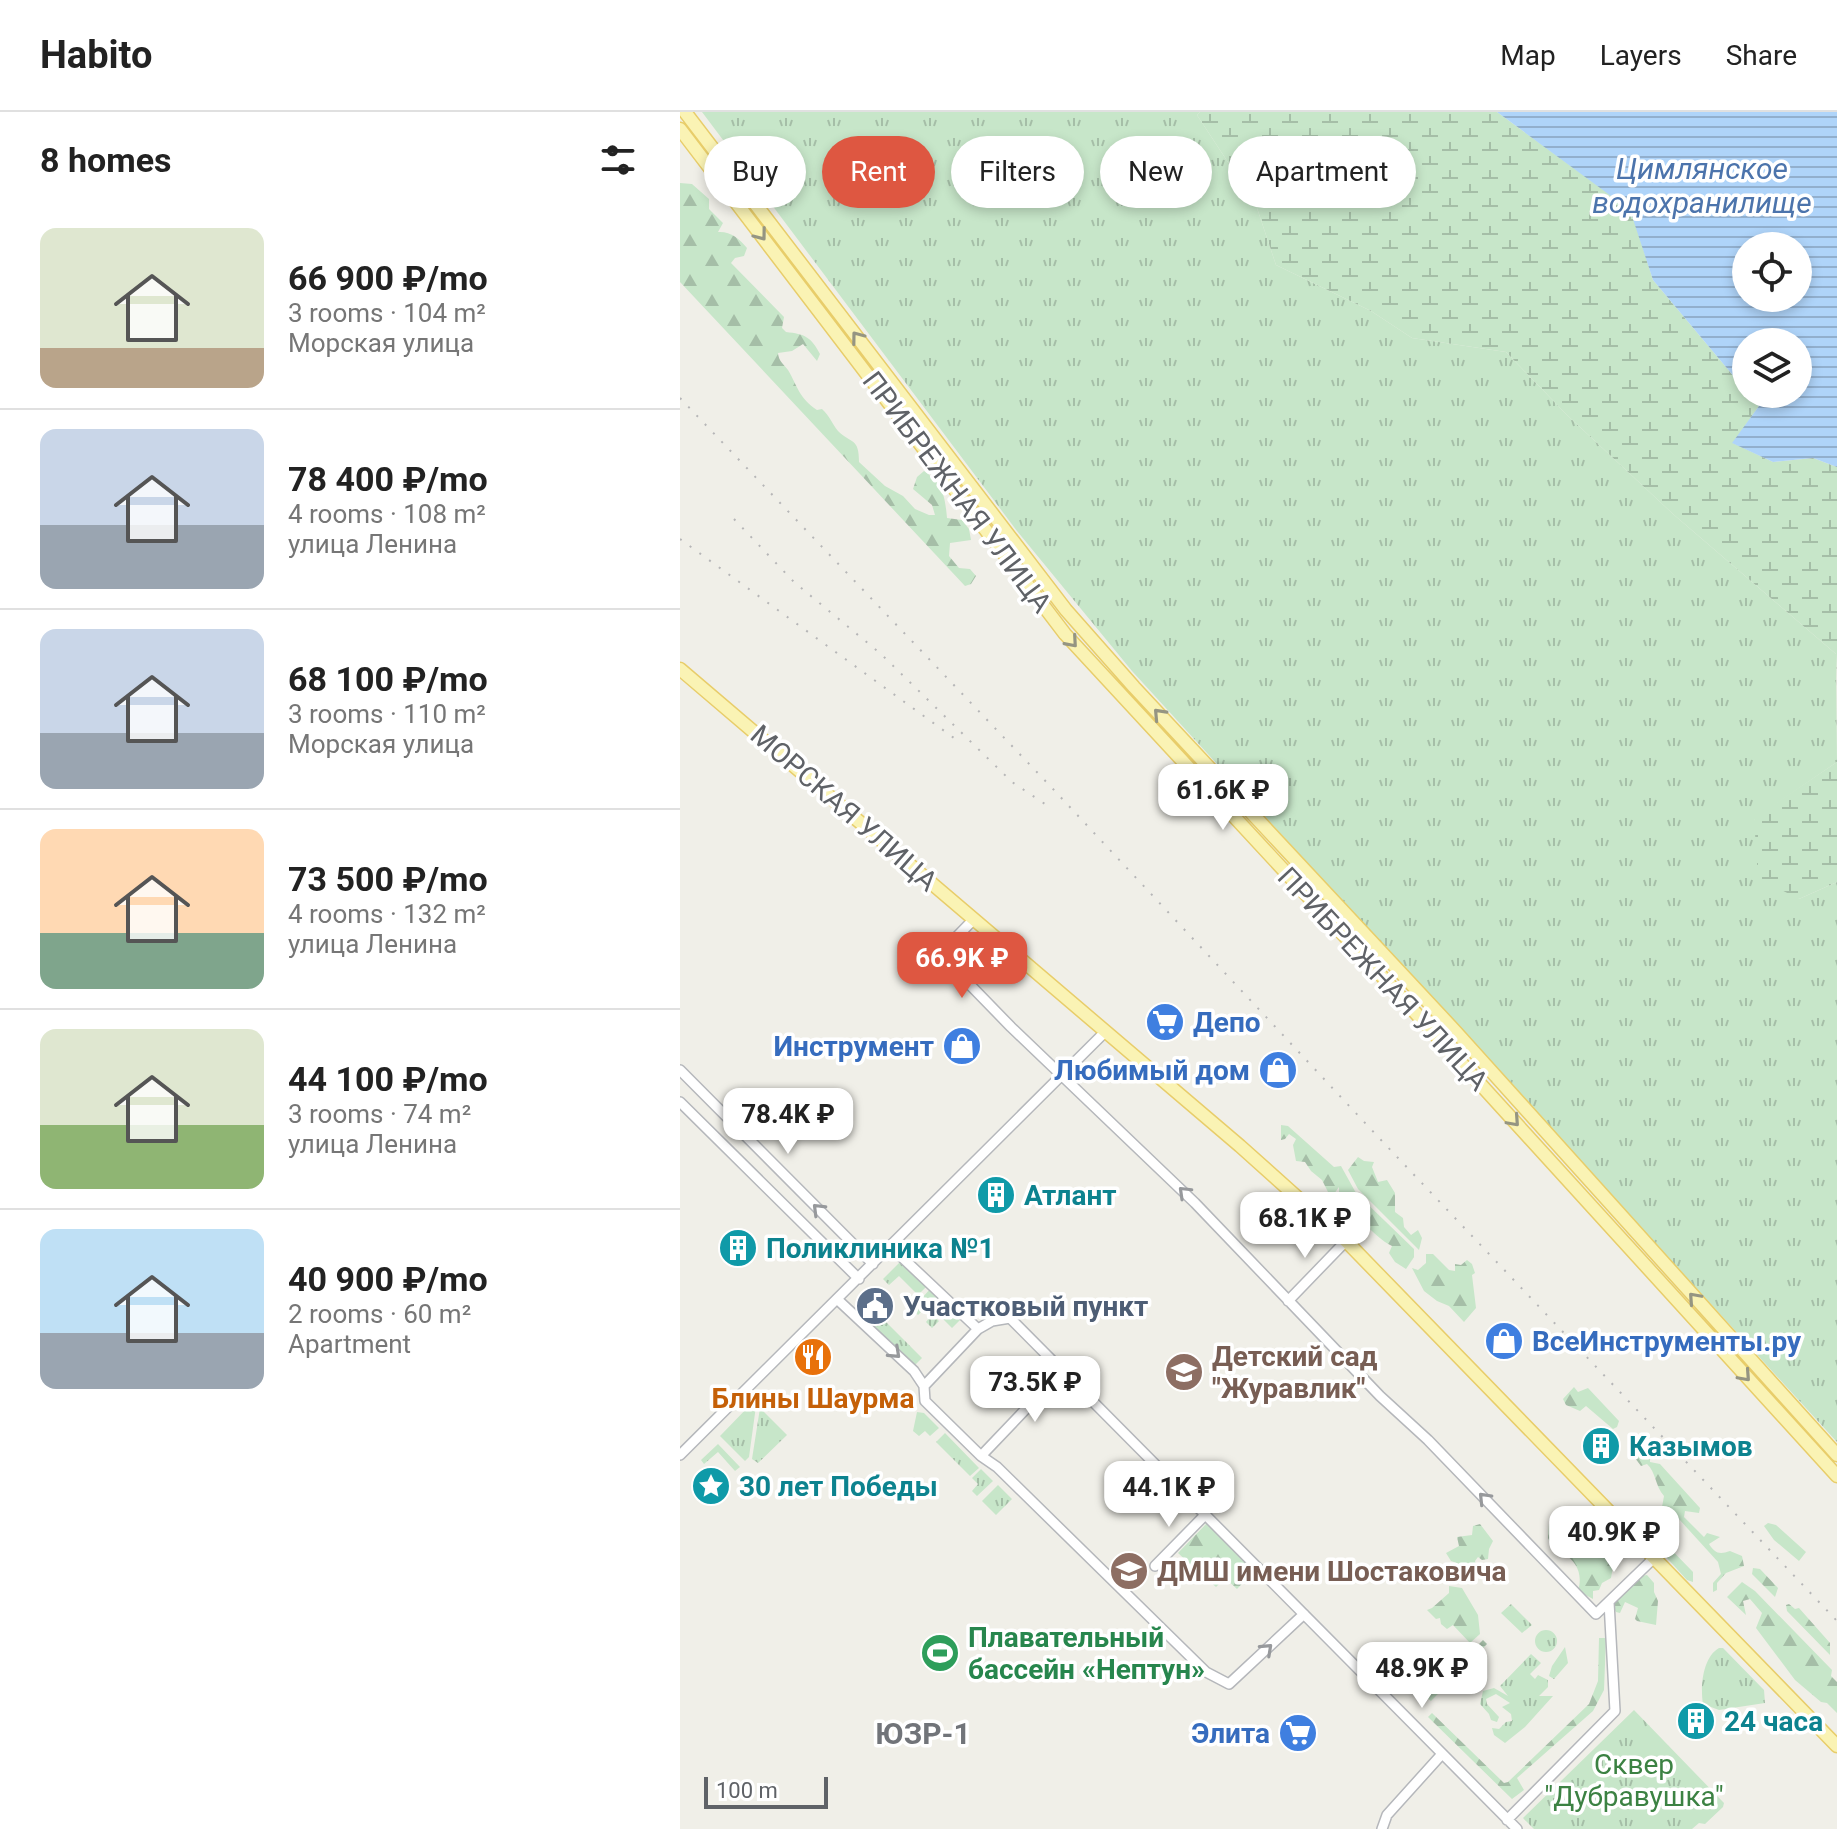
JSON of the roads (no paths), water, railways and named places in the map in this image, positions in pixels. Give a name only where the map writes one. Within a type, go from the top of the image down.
[{"type":"main road","name":"ПРИБРЕЖНАЯ УЛИЦА","points":[[685,112],[1066,610],[1456,1032],[1837,1455]]},
{"type":"main road","name":"ПРИБРЕЖНАЯ УЛИЦА","points":[[680,129],[1065,634],[1402,998],[1837,1476]]},
{"type":"main road","name":"МОРСКАЯ УЛИЦА","points":[[680,669],[1240,1146],[1346,1241],[1837,1746]]},
{"type":"street","points":[[974,919],[940,954],[1195,1203],[1596,1614],[1654,1558]]},
{"type":"street","points":[[680,1455],[1105,1032]]},
{"type":"street","points":[[680,1070],[873,1264]]},
{"type":"street","points":[[680,1102],[859,1279]]},
{"type":"street","points":[[1288,1301],[1346,1241]]},
{"type":"street","points":[[890,1246],[978,1329]]},
{"type":"street","points":[[838,1300],[914,1371],[924,1386],[925,1401],[981,1456],[997,1467],[1206,1672],[1229,1684],[1304,1614]]},
{"type":"street","points":[[924,1386],[978,1329],[992,1321],[1010,1318],[1064,1369],[1517,1829]]},
{"type":"street","points":[[981,1456],[1064,1369]]},
{"type":"street","points":[[1155,1566],[1206,1514]]},
{"type":"street","points":[[1507,1820],[1615,1711],[1609,1602]]},
{"type":"street","points":[[1382,1829],[1387,1815],[1442,1754]]},
{"type":"water","name":"Цимлянское водохранилище","points":[[1497,112],[1837,112],[1837,467],[1813,458],[1773,462],[1732,443],[1758,408],[1812,408],[1812,328],[1732,328],[1732,374],[1653,280],[1630,210]]},
{"type":"railway","points":[[680,398],[1837,1621]]},
{"type":"railway","points":[[734,519],[794,582],[881,654],[1012,782],[1051,808]]},
{"type":"railway","points":[[680,539],[954,738]]},
{"type":"place","name":"Депо","points":[[1165,1022]]},
{"type":"place","name":"Инструмент","points":[[962,1046]]},
{"type":"place","name":"Любимый дом","points":[[1278,1070]]},
{"type":"place","name":"Атлант","points":[[996,1195]]},
{"type":"place","name":"Поликлиника №1","points":[[738,1248]]},
{"type":"place","name":"Участковый пункт","points":[[875,1306]]},
{"type":"place","name":"ВсеИнструменты.ру","points":[[1504,1341]]},
{"type":"place","name":"Блины Шаурма","points":[[813,1357]]},
{"type":"place","name":"Детский сад \"Журавлик\"","points":[[1184,1372]]},
{"type":"place","name":"Казымов","points":[[1601,1446]]},
{"type":"place","name":"30 лет Победы","points":[[711,1486]]},
{"type":"place","name":"ДМШ имени Шостаковича","points":[[1129,1571]]},
{"type":"place","name":"Плавательный бассейн «Нептун»","points":[[940,1653]]},
{"type":"place","name":"24 часа","points":[[1696,1721]]},
{"type":"place","name":"Элита","points":[[1298,1733]]},
{"type":"district","name":"ЮЗР-1","points":[[923,1733]]},
{"type":"park label","name":"Сквер \"Дубравушка\"","points":[[1634,1780]]}]
